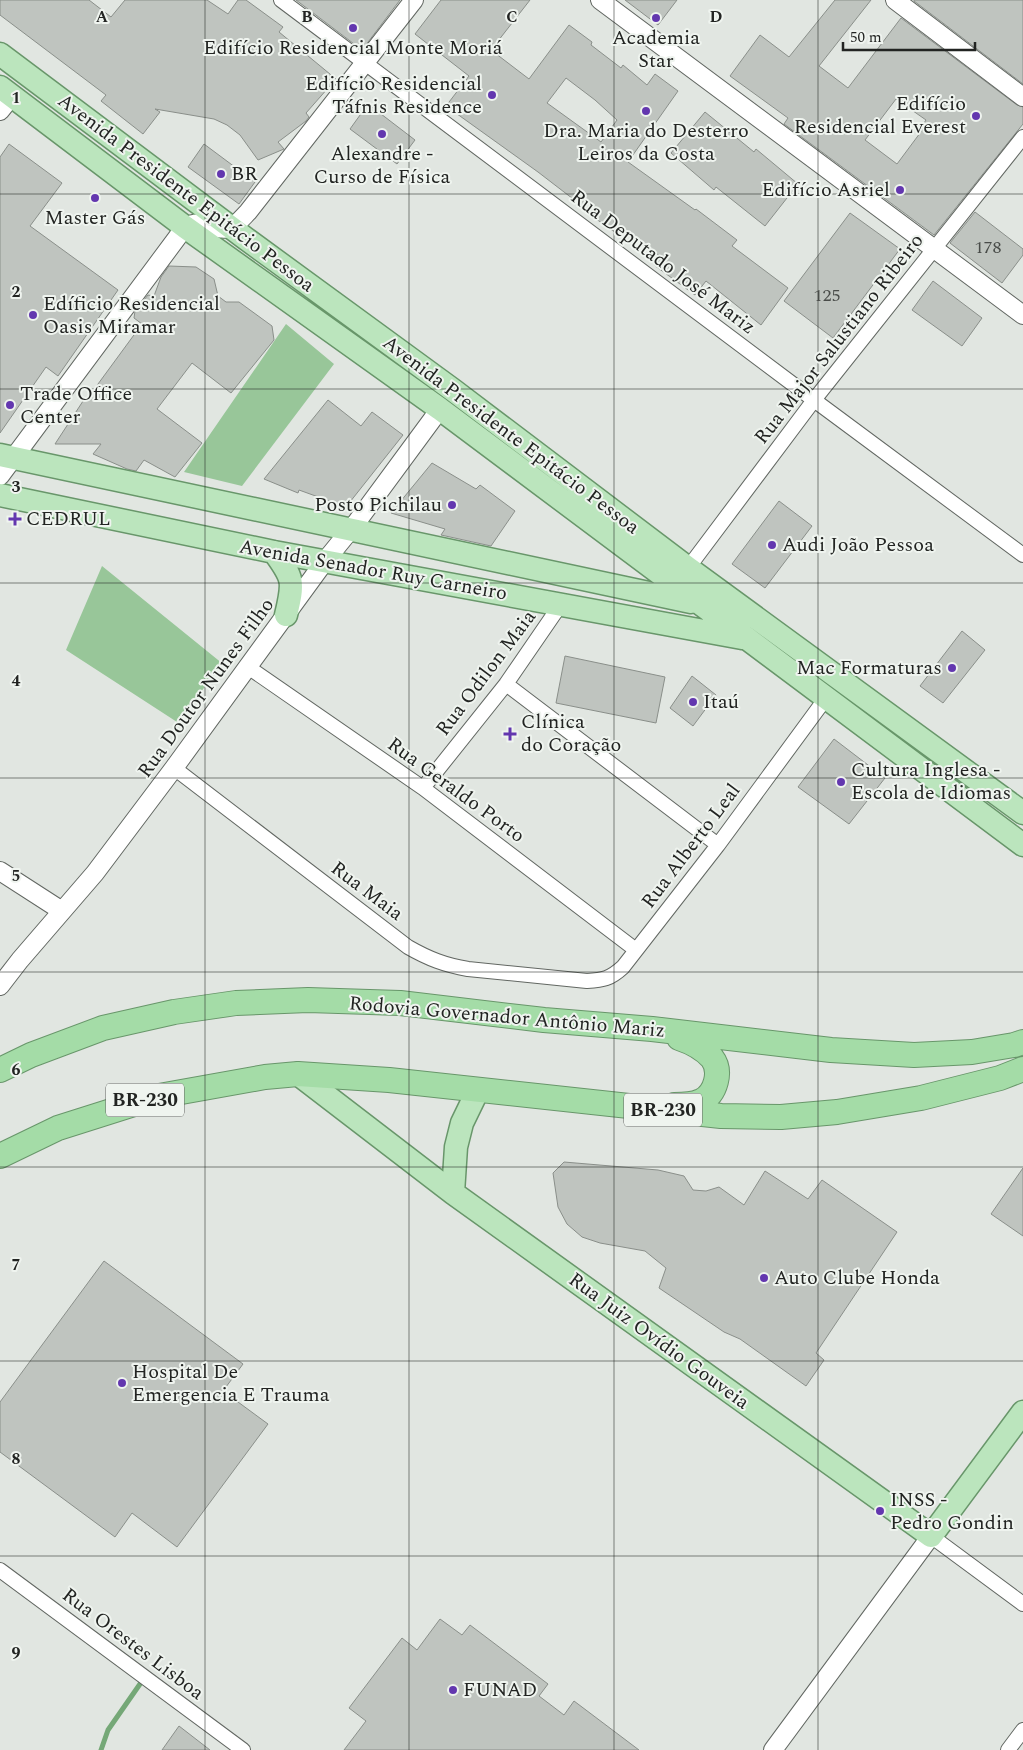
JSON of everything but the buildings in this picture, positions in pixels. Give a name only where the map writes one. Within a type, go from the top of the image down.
[{"type":"highway","name":"Rodovia Governador Antônio Mariz","points":[[0,1070],[31,1055],[103,1028],[174,1012],[236,1003],[308,1000],[400,1003],[832,1050],[914,1055],[972,1052],[1023,1042]]},
{"type":"highway","points":[[628,1106],[687,1105],[707,1097],[715,1085],[717,1068],[713,1059],[695,1044],[652,1029]]},
{"type":"highway","name":"BR-230","points":[[0,1156],[58,1128],[159,1096],[265,1077],[298,1074],[389,1080],[721,1116],[781,1117],[837,1112],[921,1098],[1000,1078],[1023,1069]]},
{"type":"main road","name":"Avenida Presidente Epitácio Pessoa","points":[[0,54],[238,233],[453,390],[688,568],[1023,813]]},
{"type":"main road","name":"Avenida Presidente Epitácio Pessoa","points":[[4,98],[440,409],[1023,845]]},
{"type":"main road","points":[[230,258],[238,233]]},
{"type":"main road","name":"Avenida Senador Ruy Carneiro","points":[[7,456],[700,604]]},
{"type":"main road","name":"Avenida Senador Ruy Carneiro","points":[[0,495],[274,552],[748,639]]},
{"type":"main road","points":[[274,552],[291,578],[292,593],[286,614]]},
{"type":"main road","points":[[700,604],[737,604]]},
{"type":"main road","name":"Rua Juiz Ovídio Gouveia","points":[[298,1074],[454,1193],[931,1536]]},
{"type":"main road","points":[[454,1193],[456,1147],[462,1123],[478,1090]]},
{"type":"main road","points":[[931,1536],[1023,1412]]},
{"type":"street","name":"Rua Deputado José Mariz","points":[[281,0],[1023,555]]},
{"type":"street","points":[[0,476],[7,456],[185,226],[192,223],[207,224],[238,233],[248,212],[366,64],[414,0]]},
{"type":"street","points":[[600,0],[1023,315]]},
{"type":"street","points":[[896,0],[1023,97]]},
{"type":"street","name":"Rua Major Salustiano Ribeiro","points":[[688,568],[814,400],[1023,137]]},
{"type":"street","name":"Rua Doutor Nunes Filho","points":[[0,986],[94,873],[440,409]]},
{"type":"street","name":"Rua Odilon Maia","points":[[423,788],[506,684],[561,604]]},
{"type":"street","name":"Rua Geraldo Porto","points":[[248,667],[423,788],[636,950]]},
{"type":"street","points":[[506,684],[718,846]]},
{"type":"street","name":"Rua Alberto Leal","points":[[564,978],[587,981],[603,980],[614,976],[623,967],[718,846],[826,698]]},
{"type":"street","name":"Rua Maia","points":[[174,768],[408,947],[435,962],[459,968],[564,978]]},
{"type":"street","points":[[0,871],[62,911]]},
{"type":"street","points":[[773,1750],[931,1536]]},
{"type":"street","name":"Rua Juiz Ovídio Gouveia","points":[[931,1536],[1023,1604]]},
{"type":"street","name":"Rua Orestes Lisboa","points":[[0,1570],[243,1750]]},
{"type":"street","points":[[1008,1750],[1023,1730]]},
{"type":"green space","points":[[286,324],[334,364],[242,486],[184,472]]},
{"type":"green space","points":[[102,566],[223,664],[177,722],[66,650]]},
{"type":"waterway","points":[[101,1750],[108,1730],[140,1684]]},
{"type":"place","name":"Academia Star","points":[[656,18]]},
{"type":"place","name":"Edifício Residencial Monte Moriá","points":[[353,28]]},
{"type":"place","name":"Edifício Residencial Táfnis Residence","points":[[492,95]]},
{"type":"place","name":"Dra. Maria do Desterro Leiros da Costa","points":[[646,111]]},
{"type":"place","name":"Edifício Residencial Everest","points":[[976,116]]},
{"type":"place","name":"Alexandre - Curso de Física","points":[[382,134]]},
{"type":"place","name":"BR","points":[[221,174]]},
{"type":"place","name":"Edifício Asriel","points":[[900,190]]},
{"type":"place","name":"Master Gás","points":[[95,198]]},
{"type":"place","name":"Edíficio Residencial Oasis Miramar","points":[[33,315]]},
{"type":"place","name":"Trade Office Center","points":[[10,405]]},
{"type":"place","name":"Posto Pichilau","points":[[452,505]]},
{"type":"place","name":"CEDRUL","points":[[15,519]]},
{"type":"place","name":"Audi João Pessoa","points":[[772,545]]},
{"type":"place","name":"Mac Formaturas","points":[[952,668]]},
{"type":"place","name":"Itaú","points":[[693,702]]},
{"type":"place","name":"Clínica do Coração","points":[[510,734]]},
{"type":"place","name":"Cultura Inglesa - Escola de Idiomas","points":[[841,782]]},
{"type":"place","name":"Auto Clube Honda","points":[[764,1278]]},
{"type":"place","name":"Hospital De Emergencia E Trauma","points":[[122,1383]]},
{"type":"place","name":"INSS - Pedro Gondin","points":[[880,1511]]},
{"type":"place","name":"FUNAD","points":[[453,1690]]}]
